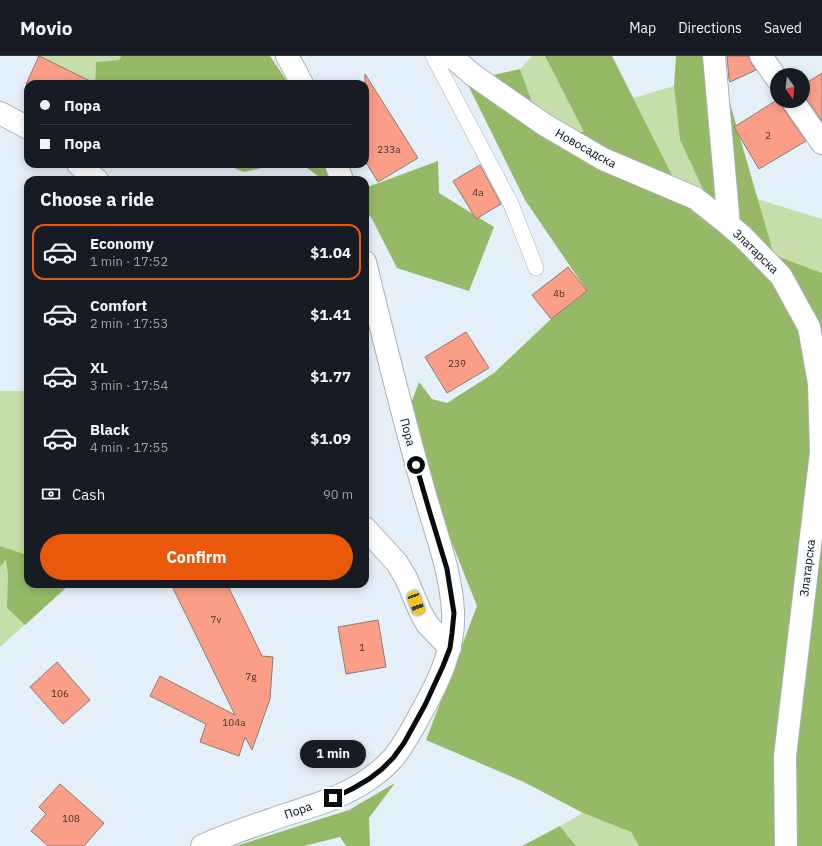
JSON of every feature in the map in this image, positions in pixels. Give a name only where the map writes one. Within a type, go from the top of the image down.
[{"type":"street","points":[[287,56],[300,80]]},
{"type":"street","name":"Новосадска","points":[[451,56],[473,75],[545,124],[603,159],[695,198],[729,225]]},
{"type":"street","name":"Златарска","points":[[714,56],[729,225],[782,276],[809,327],[819,383],[821,452],[784,756],[786,846]]},
{"type":"street","points":[[761,56],[770,69]]},
{"type":"street","points":[[797,108],[822,142]]},
{"type":"street","points":[[0,113],[24,126]]},
{"type":"street","points":[[83,168],[93,176]]},
{"type":"street","name":"Пора","points":[[202,846],[233,832],[333,798],[363,782],[382,769],[393,758],[415,725],[436,684],[450,648],[454,613],[447,569],[396,389],[369,278]]},
{"type":"street","points":[[369,532],[397,563],[406,578],[427,624],[450,648]]},
{"type":"lane","points":[[433,56],[511,204],[536,268]]},
{"type":"green space","points":[[35,56],[121,56],[119,60],[96,62],[95,80],[78,80]]},
{"type":"green space","points":[[121,56],[270,56],[286,80],[95,80],[96,62],[119,60]]},
{"type":"green space","points":[[532,56],[545,56],[585,132],[543,132],[520,69]]},
{"type":"green space","points":[[545,56],[612,56],[674,179],[725,236],[680,140],[674,86],[676,56],[720,56],[731,107],[774,255],[822,273],[822,846],[639,846],[631,832],[583,813],[524,782],[426,740],[477,606],[444,523],[409,409],[419,382],[432,399],[447,403],[494,373],[551,319],[587,291],[525,200],[466,81],[520,69],[543,132],[584,132]]},
{"type":"green space","points":[[674,86],[680,140],[726,237],[674,179],[633,98]]},
{"type":"green space","points":[[438,161],[439,193],[494,227],[469,291],[397,268],[369,215],[369,187]]},
{"type":"green space","points":[[234,168],[261,168],[244,172]]},
{"type":"green space","points":[[307,168],[348,168],[353,176],[318,176]]},
{"type":"green space","points":[[757,199],[822,219],[822,273],[774,255]]},
{"type":"green space","points":[[0,391],[24,391],[24,588],[66,588],[0,647]]},
{"type":"green space","points":[[0,546],[24,554],[24,588],[66,588],[25,625],[7,608],[8,575],[6,559],[0,567]]},
{"type":"green space","points":[[395,783],[369,818],[369,846],[346,846],[340,837],[304,846],[236,846],[349,810]]},
{"type":"green space","points":[[583,813],[631,832],[639,846],[576,846],[560,826]]},
{"type":"green space","points":[[560,826],[576,846],[522,846]]},
{"type":"building","points":[[39,56],[88,80],[28,80]]},
{"type":"building","points":[[727,56],[749,56],[751,63],[756,70],[730,82]]},
{"type":"building","points":[[822,73],[822,121],[810,104],[810,81]]},
{"type":"building","points":[[365,74],[369,80],[365,80]]},
{"type":"building","points":[[369,80],[418,158],[378,182],[369,167]]},
{"type":"building","points":[[770,104],[770,108],[783,108],[806,141],[759,169],[734,127]]},
{"type":"building","points":[[480,165],[501,204],[476,219],[453,181]]},
{"type":"building","points":[[568,267],[587,291],[551,319],[532,295]]},
{"type":"building","points":[[466,332],[489,368],[447,393],[425,357]]},
{"type":"building","points":[[173,588],[229,588],[262,656],[273,657],[270,699],[252,750],[245,737],[239,756],[200,742],[206,724],[150,696],[160,676],[235,715]]},
{"type":"building","points":[[378,620],[386,667],[346,674],[338,627]]},
{"type":"building","points":[[57,662],[90,700],[63,724],[30,687]]},
{"type":"building","points":[[60,784],[104,823],[84,846],[48,846],[31,831],[46,814],[39,807]]},
{"type":"route","points":[[333,798],[369,779],[393,758],[415,725],[436,684],[450,648],[454,613],[447,569],[416,465]]}]
